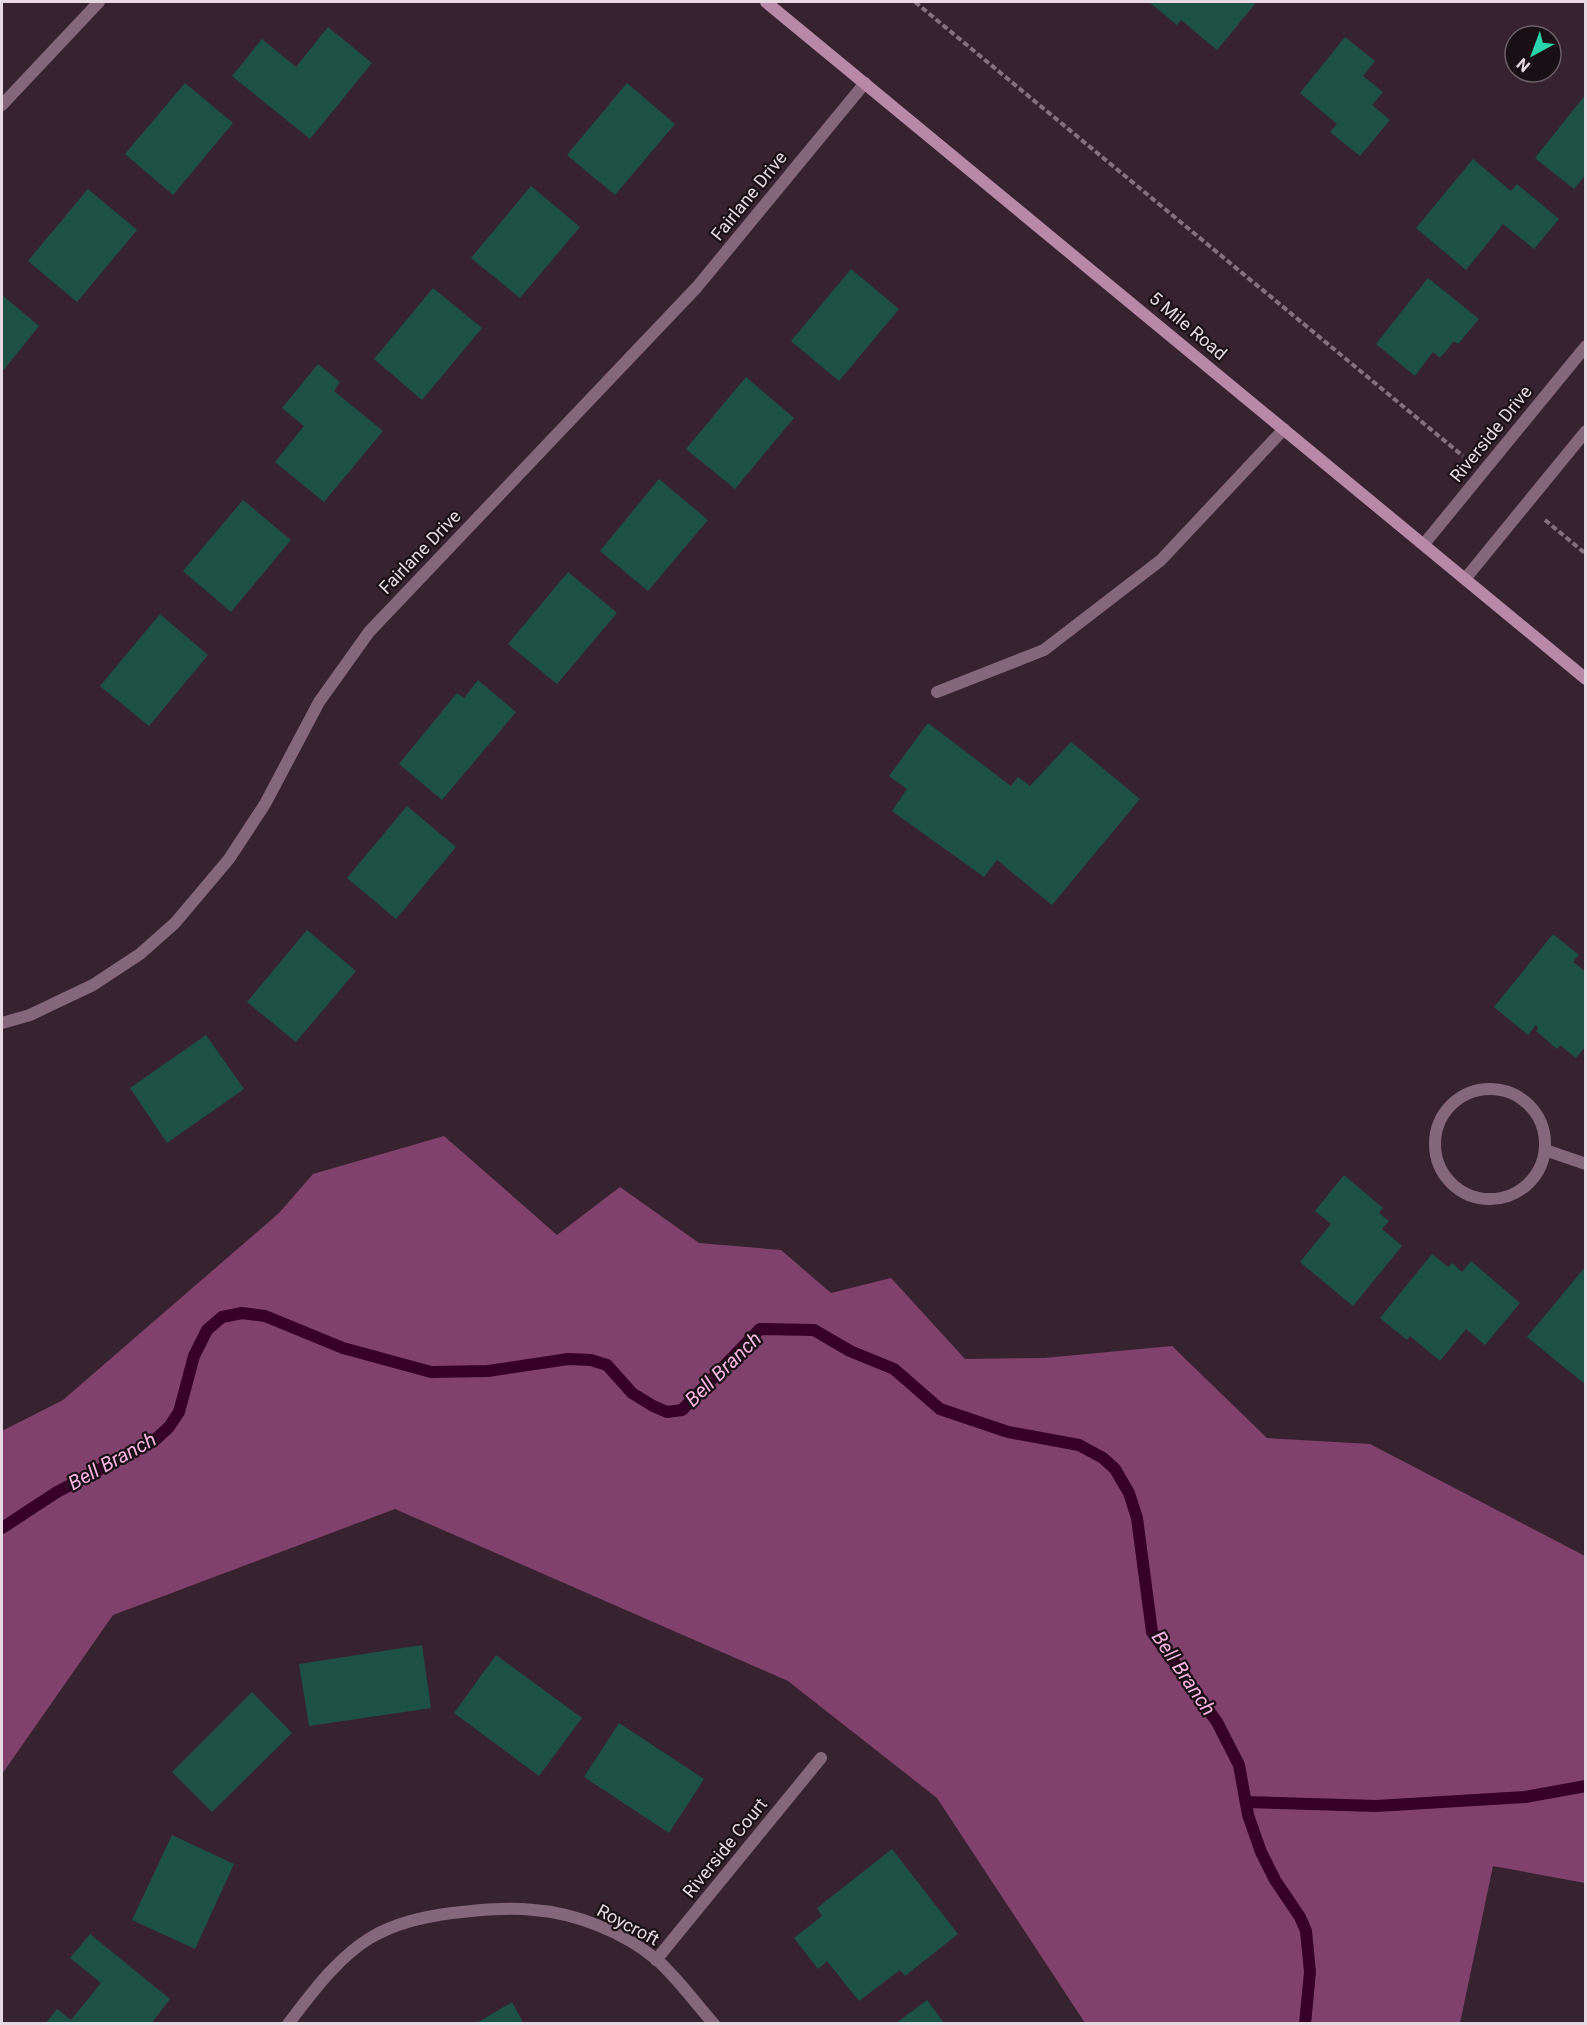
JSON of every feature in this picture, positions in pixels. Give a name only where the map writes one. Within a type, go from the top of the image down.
[{"type":"main road","name":"5 Mile Road","points":[[766,2],[1586,679]]},
{"type":"street","points":[[2,105],[99,2]]},
{"type":"street","name":"Fairlane Drive","points":[[2,1023],[30,1015],[93,985],[140,954],[175,923],[229,859],[265,804],[319,702],[369,632],[697,287],[865,83]]},
{"type":"street","name":"Riverside Drive","points":[[1424,544],[1586,346]]},
{"type":"street","points":[[937,692],[1044,650],[1161,560],[1284,429]]},
{"type":"street","points":[[1465,579],[1586,431]]},
{"type":"street","points":[[1496,1088],[1516,1095],[1533,1108],[1543,1128],[1545,1150],[1539,1170],[1525,1187],[1505,1197],[1484,1199],[1462,1193],[1446,1178],[1436,1159],[1434,1137],[1440,1116],[1455,1100],[1474,1090],[1496,1088]]},
{"type":"street","points":[[1545,1150],[1586,1164]]},
{"type":"street","name":"Riverside Court","points":[[656,1960],[821,1758]]},
{"type":"street","name":"Roycroft","points":[[288,2024],[328,1973],[368,1939],[392,1926],[427,1917],[481,1910],[535,1910],[574,1917],[603,1928],[656,1960],[714,2024]]},
{"type":"path","points":[[915,2],[1484,473]]},
{"type":"path","points":[[1526,504],[1586,554]]},
{"type":"shaded area","points":[[444,1136],[557,1235],[620,1187],[699,1243],[781,1250],[831,1293],[891,1278],[965,1359],[1044,1358],[1172,1346],[1267,1438],[1370,1444],[1585,1556],[1585,1883],[1493,1866],[1460,2023],[1085,2023],[937,1798],[788,1681],[395,1509],[113,1615],[2,1774],[2,1431],[63,1400],[279,1213],[313,1174]]},
{"type":"building","points":[[1149,2],[1252,2],[1255,4],[1217,50],[1181,20],[1177,25]]},
{"type":"building","points":[[328,27],[372,63],[310,139],[232,76],[262,39],[296,67]]},
{"type":"building","points":[[1345,37],[1375,61],[1363,76],[1383,92],[1372,105],[1390,120],[1360,156],[1330,132],[1337,124],[1300,93]]},
{"type":"building","points":[[185,83],[233,123],[173,195],[125,154]]},
{"type":"building","points":[[627,83],[675,124],[615,195],[567,155]]},
{"type":"building","points":[[1586,94],[1586,174],[1574,189],[1535,158]]},
{"type":"building","points":[[1473,159],[1511,191],[1517,184],[1559,219],[1534,249],[1503,224],[1466,270],[1416,228]]},
{"type":"building","points":[[531,186],[580,227],[520,298],[471,258]]},
{"type":"building","points":[[88,189],[137,230],[77,302],[28,261]]},
{"type":"building","points":[[851,269],[899,309],[839,381],[791,341]]},
{"type":"building","points":[[1428,278],[1479,319],[1458,344],[1454,341],[1440,358],[1433,352],[1415,376],[1376,344]]},
{"type":"building","points":[[433,288],[482,328],[422,400],[374,359]]},
{"type":"building","points":[[2,295],[39,326],[2,372]]},
{"type":"building","points":[[318,364],[340,382],[334,391],[383,431],[324,502],[275,462],[304,426],[282,408]]},
{"type":"building","points":[[746,377],[794,418],[735,489],[686,449]]},
{"type":"building","points":[[659,479],[708,520],[648,591],[600,551]]},
{"type":"building","points":[[243,500],[291,540],[231,612],[183,571]]},
{"type":"building","points":[[568,572],[617,613],[557,684],[508,644]]},
{"type":"building","points":[[160,614],[208,655],[149,726],[100,686]]},
{"type":"building","points":[[478,680],[516,712],[442,800],[399,764],[457,693],[464,698]]},
{"type":"building","points":[[928,723],[1011,786],[1018,777],[1030,786],[1071,742],[1140,799],[1052,905],[997,860],[984,877],[892,811],[907,789],[889,776]]},
{"type":"building","points":[[407,806],[456,847],[396,919],[347,878]]},
{"type":"building","points":[[307,930],[356,971],[296,1042],[247,1002]]},
{"type":"building","points":[[1553,934],[1579,955],[1573,962],[1586,972],[1586,1046],[1576,1058],[1560,1045],[1557,1049],[1536,1031],[1538,1028],[1536,1025],[1528,1035],[1494,1007]]},
{"type":"building","points":[[206,1035],[244,1089],[167,1143],[130,1088]]},
{"type":"building","points":[[1344,1175],[1383,1208],[1379,1213],[1389,1221],[1382,1229],[1402,1246],[1353,1306],[1300,1262],[1331,1224],[1315,1211]]},
{"type":"building","points":[[1432,1254],[1448,1267],[1452,1263],[1462,1272],[1471,1261],[1520,1303],[1485,1345],[1466,1329],[1440,1361],[1410,1336],[1407,1340],[1380,1318]]},
{"type":"building","points":[[1586,1266],[1586,1385],[1527,1337]]},
{"type":"building","points":[[422,1645],[431,1708],[309,1726],[299,1664]]},
{"type":"building","points":[[496,1655],[582,1718],[539,1776],[454,1713]]},
{"type":"building","points":[[252,1692],[292,1733],[212,1812],[172,1772]]},
{"type":"building","points":[[619,1723],[704,1779],[669,1833],[584,1777]]},
{"type":"building","points":[[172,1835],[234,1864],[195,1949],[132,1920]]},
{"type":"building","points":[[892,1849],[958,1934],[905,1976],[900,1970],[859,2001],[827,1961],[818,1969],[794,1938],[822,1916],[817,1908]]},
{"type":"building","points":[[90,1934],[170,1999],[151,2024],[45,2024],[57,2009],[71,2020],[101,1983],[70,1958]]},
{"type":"building","points":[[927,2000],[945,2024],[895,2024]]},
{"type":"building","points":[[512,2002],[524,2024],[475,2024]]},
{"type":"waterway","name":"Bell Branch","points":[[2,1528],[57,1492],[155,1440],[169,1427],[179,1412],[194,1356],[207,1330],[222,1317],[242,1313],[265,1316],[343,1348],[431,1372],[488,1371],[568,1359],[591,1360],[607,1365],[632,1393],[667,1412],[682,1410],[760,1329],[814,1330],[850,1351],[894,1369],[940,1409],[1008,1432],[1079,1445],[1103,1458],[1115,1469],[1129,1493],[1137,1518],[1152,1632],[1217,1722],[1239,1765],[1248,1815],[1261,1852],[1306,1931],[1310,1972],[1305,2024]]},
{"type":"waterway","points":[[1246,1802],[1376,1806],[1525,1797],[1586,1786]]}]
